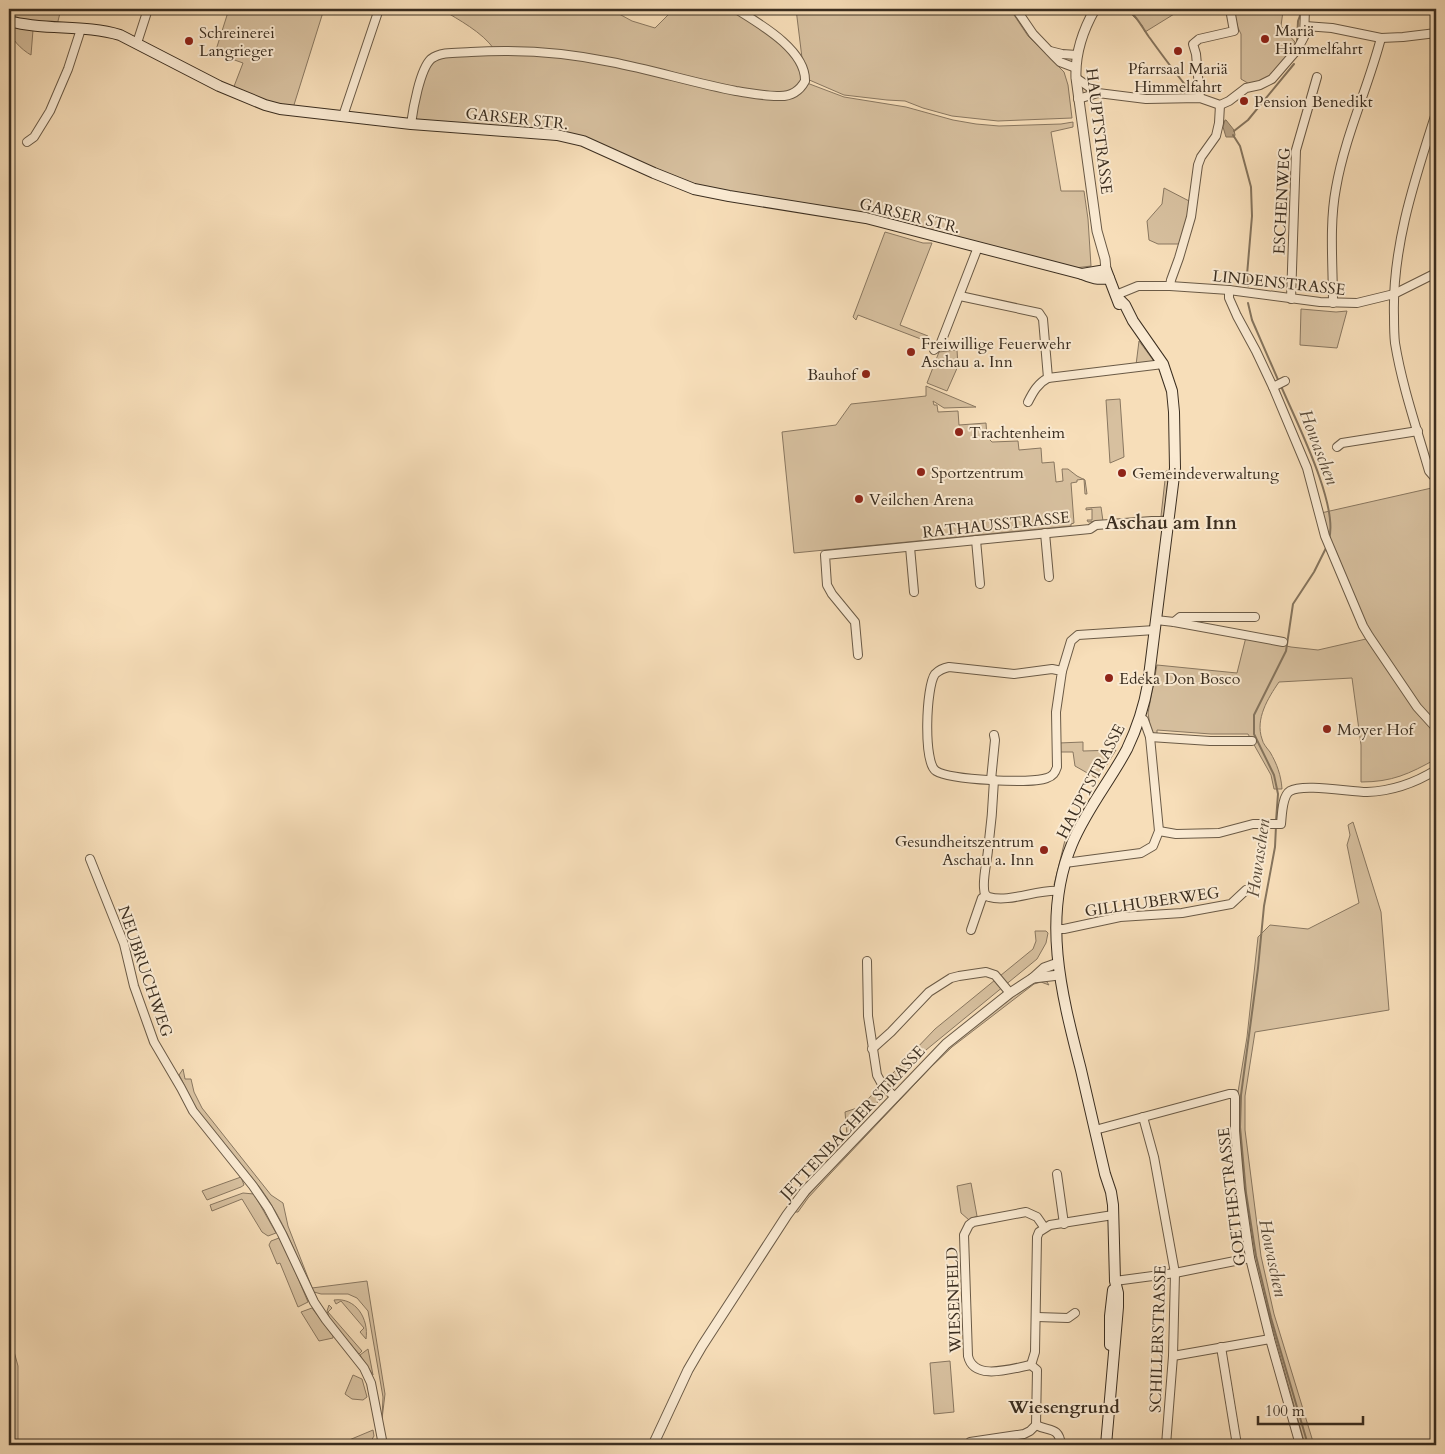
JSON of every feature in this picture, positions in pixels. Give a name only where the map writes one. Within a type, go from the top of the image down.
[{"type":"main road","name":"GARSER STR.","points":[[9,21],[34,26],[112,33],[137,43],[198,76],[280,109],[411,124],[557,135],[583,141],[694,189],[866,218],[1098,279],[1107,272]]},
{"type":"main road","name":"HAUPTSTRASSE","points":[[1106,1445],[1118,1307],[1118,1293],[1115,1281],[1113,1216],[1106,1200],[1105,1174],[1096,1130],[1072,1038],[1059,975],[1056,930],[1058,891],[1065,863],[1079,828],[1126,749],[1140,717],[1148,684],[1156,625],[1175,468],[1176,438],[1172,391],[1163,364],[1133,321],[1125,305],[1117,297],[1107,272]]},
{"type":"street","points":[[137,43],[148,9]]},
{"type":"street","points":[[343,116],[379,9]]},
{"type":"street","points":[[411,124],[418,88],[428,63],[432,58],[441,54],[494,50],[547,52],[612,62],[754,94],[786,96],[796,93],[805,81],[804,66],[800,60],[777,37],[736,9]]},
{"type":"street","points":[[1016,9],[1033,34],[1060,62],[1076,68]]},
{"type":"street","name":"HAUPTSTRASSE","points":[[1095,9],[1082,37],[1077,55],[1076,78],[1097,230],[1107,272]]},
{"type":"street","points":[[1200,98],[1196,54],[1193,44],[1199,39],[1234,31],[1230,9]]},
{"type":"street","points":[[1078,99],[1098,93],[1146,100],[1200,98],[1220,105],[1229,101],[1246,88],[1260,85],[1272,79],[1302,44],[1305,9]]},
{"type":"street","points":[[1305,26],[1332,28],[1381,38],[1436,33]]},
{"type":"street","points":[[27,142],[34,137],[50,111],[68,69],[81,29]]},
{"type":"street","points":[[1332,303],[1333,208],[1335,190],[1340,165],[1381,38]]},
{"type":"street","points":[[1050,51],[1077,55]]},
{"type":"street","name":"ESCHENWEG","points":[[1291,299],[1296,150],[1317,77]]},
{"type":"street","points":[[1076,78],[1098,93]]},
{"type":"street","points":[[1170,286],[1170,280],[1179,258],[1191,217],[1198,165],[1201,157],[1216,136],[1220,105]]},
{"type":"street","points":[[1435,478],[1429,471],[1407,395],[1395,342],[1394,294],[1401,237],[1409,200],[1436,113]]},
{"type":"street","points":[[934,350],[940,345],[978,248]]},
{"type":"street","name":"LINDENSTRASSE","points":[[1117,297],[1138,286],[1170,286],[1229,290],[1332,303],[1357,302],[1394,294],[1436,274]]},
{"type":"street","points":[[1229,290],[1229,298],[1237,316],[1274,386],[1307,468],[1325,536],[1369,636],[1417,707],[1436,728]]},
{"type":"street","points":[[960,296],[1039,313],[1042,319],[1048,378]]},
{"type":"street","points":[[1028,402],[1039,384],[1048,378],[1163,364]]},
{"type":"street","points":[[1274,386],[1285,380]]},
{"type":"street","points":[[1338,447],[1342,443],[1418,431]]},
{"type":"street","name":"RATHAUSSTRASSE","points":[[858,655],[855,622],[827,585],[825,555],[1045,534],[1090,529],[1096,525],[1169,521]]},
{"type":"street","points":[[1045,534],[1049,578]]},
{"type":"street","points":[[976,540],[980,584]]},
{"type":"street","points":[[910,547],[914,592]]},
{"type":"street","points":[[1174,622],[1180,617],[1255,617]]},
{"type":"street","points":[[1062,671],[1052,669],[1014,674],[948,667],[940,670],[934,675],[928,713],[929,756],[932,767],[936,771],[946,774],[992,780],[1044,779],[1056,772],[1056,712],[1062,671],[1071,641],[1078,634],[1174,622],[1283,642]]},
{"type":"street","points":[[1065,863],[1141,853],[1153,846],[1158,831],[1150,737],[1144,720],[1140,717]]},
{"type":"street","points":[[986,896],[984,887],[992,819],[994,735]]},
{"type":"street","points":[[1150,737],[1210,742],[1252,741]]},
{"type":"street","points":[[1158,831],[1176,834],[1219,833],[1253,824],[1281,824],[1285,798],[1287,793],[1292,790],[1320,788],[1365,792],[1386,790],[1411,783],[1436,770]]},
{"type":"street","name":"NEUBRUCHWEG","points":[[90,859],[124,944],[134,986],[154,1042],[193,1111],[253,1186],[282,1234],[306,1289],[314,1302],[364,1368],[371,1383],[383,1445]]},
{"type":"street","name":"GILLHUBERWEG","points":[[1056,930],[1120,917],[1182,912],[1231,904],[1246,890]]},
{"type":"street","points":[[971,930],[982,898],[986,896],[1005,897],[1058,891]]},
{"type":"street","points":[[867,961],[868,1016],[872,1049],[880,1082],[895,1097]]},
{"type":"street","name":"JETTENBACHER STRASSE","points":[[653,1445],[688,1370],[702,1346],[795,1202],[946,1044],[1044,968],[1058,963]]},
{"type":"street","points":[[872,1049],[929,992],[951,978],[986,972],[995,975],[1010,994]]},
{"type":"street","name":"JETTENBACHER STRASSE","points":[[1032,978],[1059,975]]},
{"type":"street","name":"GOETHESTRASSE","points":[[1143,1117],[1228,1094],[1234,1094],[1235,1096],[1235,1131],[1240,1190],[1250,1258],[1300,1445]]},
{"type":"street","points":[[1096,1130],[1143,1117]]},
{"type":"street","name":"SCHILLERSTRASSE","points":[[1143,1117],[1156,1165],[1175,1273],[1173,1356],[1166,1445]]},
{"type":"street","points":[[1057,1174],[1064,1224]]},
{"type":"street","name":"WIESENFELD","points":[[1032,1365],[991,1372],[974,1368],[969,1360],[964,1235],[969,1225],[980,1220],[1026,1212],[1037,1217],[1044,1227]]},
{"type":"street","points":[[970,1442],[1024,1434],[1036,1425],[1037,1370],[1032,1365],[1035,1352],[1037,1317],[1036,1237],[1039,1232],[1044,1227],[1050,1225],[1113,1216]]},
{"type":"street","points":[[1115,1281],[1175,1273],[1250,1258]]},
{"type":"street","points":[[1037,1317],[1068,1318],[1075,1313]]},
{"type":"street","points":[[959,1337],[968,1337]]},
{"type":"street","points":[[1173,1356],[1270,1338]]},
{"type":"street","points":[[1221,1347],[1237,1445]]},
{"type":"street","points":[[1036,1425],[1056,1431],[1061,1445]]},
{"type":"shaded area","points":[[9,9],[61,9],[57,25],[9,18]]},
{"type":"shaded area","points":[[229,9],[324,9],[293,108],[267,102],[233,89],[243,63],[215,53]]},
{"type":"shaded area","points":[[441,9],[610,9],[632,21],[655,28],[674,9],[731,9],[775,38],[798,60],[802,80],[799,86],[786,94],[754,92],[643,68],[494,49],[477,32]]},
{"type":"shaded area","points":[[796,9],[1010,9],[1028,36],[1064,72],[1068,85],[1072,118],[998,121],[952,116],[905,101],[844,95],[807,79],[802,58]]},
{"type":"shaded area","points":[[1126,9],[1179,9],[1179,11],[1145,32],[1142,25]]},
{"type":"shaded area","points":[[1233,9],[1276,9],[1283,11],[1281,26],[1295,42],[1294,48],[1270,77],[1251,85],[1241,79],[1241,34]]},
{"type":"shaded area","points":[[11,25],[33,30],[31,55],[20,47],[11,35],[9,27]]},
{"type":"shaded area","points":[[494,53],[574,57],[776,98],[807,83],[844,97],[906,107],[953,120],[976,124],[999,126],[1073,122],[1073,127],[1051,132],[1061,191],[1084,191],[1091,266],[1075,268],[712,189],[677,179],[584,137],[558,131],[415,120],[424,74],[435,60],[449,55]]},
{"type":"shaded area","points":[[1225,120],[1234,130],[1234,137],[1226,137],[1223,127]]},
{"type":"shaded area","points":[[1164,188],[1191,202],[1179,244],[1158,244],[1149,240],[1147,221],[1162,204]]},
{"type":"shaded area","points":[[885,232],[923,243],[932,243],[900,325],[928,336],[926,341],[858,315],[856,320],[853,317]]},
{"type":"shaded area","points":[[1301,309],[1347,311],[1337,348],[1300,345]]},
{"type":"shaded area","points":[[1139,341],[1153,360],[1153,362],[1136,365]]},
{"type":"shaded area","points":[[957,350],[958,366],[947,391],[927,383],[939,352]]},
{"type":"shaded area","name":"Sportzentrum","points":[[926,386],[976,407],[944,408],[933,401],[934,405],[937,405],[938,412],[958,411],[959,425],[986,423],[987,437],[992,442],[1018,441],[1019,450],[1041,448],[1042,463],[1054,462],[1056,482],[1063,481],[1062,469],[1068,469],[1083,479],[1071,483],[1074,523],[1071,526],[794,553],[782,432],[836,425],[851,404],[926,396]]},
{"type":"shaded area","points":[[1120,399],[1124,457],[1110,463],[1106,400]]},
{"type":"shaded area","points":[[1166,471],[1169,471],[1164,516],[1161,516]]},
{"type":"shaded area","points":[[1085,480],[1087,494],[1085,494]]},
{"type":"shaded area","points":[[1436,487],[1436,724],[1418,703],[1370,636],[1332,545],[1321,513]]},
{"type":"shaded area","points":[[1101,507],[1103,521],[1088,522],[1087,520],[1092,520],[1092,509],[1086,510],[1086,508]]},
{"type":"shaded area","points":[[1246,637],[1291,647],[1318,650],[1366,639],[1436,732],[1436,759],[1391,779],[1361,782],[1361,745],[1352,678],[1279,682],[1275,688],[1261,716],[1260,731],[1263,743],[1277,765],[1282,789],[1274,789],[1271,775],[1248,734],[1211,734],[1157,730],[1157,735],[1151,732],[1148,713],[1157,665],[1237,673]]},
{"type":"shaded area","points":[[1083,742],[1083,751],[1116,750],[1098,779],[1075,766],[1073,752],[1060,752],[1059,743]]},
{"type":"shaded area","points":[[1353,822],[1381,912],[1389,1010],[1255,1032],[1245,1096],[1245,1130],[1261,1256],[1274,1314],[1314,1445],[1305,1445],[1253,1257],[1243,1190],[1237,1128],[1238,1092],[1247,1037],[1258,937],[1270,925],[1308,929],[1359,903],[1347,845],[1350,835],[1348,825]]},
{"type":"shaded area","points":[[1076,824],[1054,885],[1066,836]]},
{"type":"shaded area","points":[[1035,931],[1046,931],[1048,933],[1046,943],[1037,959],[926,1050],[847,1135],[845,1112],[857,1108],[868,1099],[935,1029],[1033,949],[1036,941]]},
{"type":"shaded area","points":[[1045,979],[1049,985],[1041,982],[1034,984],[952,1047],[830,1174],[798,1212],[794,1212],[822,1179],[925,1070],[957,1040],[1031,983]]},
{"type":"shaded area","points":[[183,1069],[185,1079],[191,1079],[194,1092],[202,1108],[271,1195],[283,1203],[288,1226],[312,1288],[367,1281],[385,1394],[382,1419],[383,1397],[368,1311],[357,1298],[348,1294],[321,1294],[310,1289],[288,1237],[269,1200],[194,1108],[179,1075]]},
{"type":"shaded area","points":[[241,1177],[244,1185],[207,1200],[202,1191]]},
{"type":"shaded area","points":[[971,1183],[977,1216],[969,1220],[961,1213],[957,1186]]},
{"type":"shaded area","points":[[243,1193],[254,1194],[276,1233],[268,1236],[262,1232],[242,1199],[212,1211],[210,1205]]},
{"type":"shaded area","points":[[279,1238],[282,1240],[308,1302],[298,1307],[280,1263],[277,1264],[269,1245],[271,1241]]},
{"type":"shaded area","points":[[334,1300],[349,1302],[355,1306],[363,1317],[366,1339],[360,1332],[364,1328],[341,1301],[336,1304]]},
{"type":"shaded area","points":[[329,1305],[332,1308],[328,1312],[362,1351],[359,1354],[330,1320],[327,1311]]},
{"type":"shaded area","points":[[312,1308],[333,1338],[319,1341],[301,1312]]},
{"type":"shaded area","points":[[9,1333],[18,1366],[18,1445],[9,1445]]},
{"type":"shaded area","points":[[368,1349],[373,1375],[360,1355]]},
{"type":"shaded area","points":[[950,1361],[954,1412],[934,1414],[930,1363]]},
{"type":"shaded area","points":[[353,1375],[362,1379],[367,1397],[363,1400],[352,1399],[345,1394]]},
{"type":"shaded area","points":[[373,1430],[374,1436],[371,1441],[352,1445],[343,1445],[342,1443]]},
{"type":"waterway","points":[[1128,9],[1193,94]]},
{"type":"waterway","points":[[1297,42],[1298,21],[1301,13]]},
{"type":"waterway","points":[[1234,131],[1248,120],[1294,64]]},
{"type":"waterway","name":"Howaschen","points":[[1233,135],[1240,146],[1251,187],[1252,216],[1247,275],[1248,286]]},
{"type":"waterway","name":"Howaschen","points":[[1248,303],[1252,320],[1279,382]]},
{"type":"waterway","name":"Howaschen","points":[[1281,386],[1322,484],[1328,505],[1329,539]]},
{"type":"waterway","name":"Howaschen","points":[[1276,821],[1278,794],[1274,775],[1254,734],[1254,715],[1286,651],[1293,604],[1314,572],[1327,546]]},
{"type":"waterway","name":"Howaschen","points":[[1276,826],[1275,847],[1264,906],[1258,968],[1241,1095],[1240,1127],[1246,1193],[1256,1256],[1271,1318],[1308,1445]]},
{"type":"place","name":"Mariä Himmelfahrt","points":[[1265,39]]},
{"type":"place","name":"Schreinerei Langrieger","points":[[189,41]]},
{"type":"place","name":"Pfarrsaal Mariä Himmelfahrt","points":[[1178,51]]},
{"type":"place","name":"Pension Benedikt","points":[[1244,101]]},
{"type":"place","name":"Freiwillige Feuerwehr Aschau a. Inn","points":[[911,352]]},
{"type":"place","name":"Bauhof","points":[[866,374]]},
{"type":"place","name":"Trachtenheim","points":[[959,432]]},
{"type":"place","name":"Sportzentrum","points":[[921,472]]},
{"type":"place","name":"Gemeindeverwaltung","points":[[1122,473]]},
{"type":"place","name":"Veilchen Arena","points":[[859,499]]},
{"type":"place","name":"Edeka Don Bosco","points":[[1109,678]]},
{"type":"place","name":"Moyer Hof","points":[[1327,729]]},
{"type":"place","name":"Gesundheitszentrum Aschau a. Inn","points":[[1044,850]]},
{"type":"district","name":"Aschau am Inn","points":[[1171,522]]},
{"type":"district","name":"Wiesengrund","points":[[1064,1407]]}]
